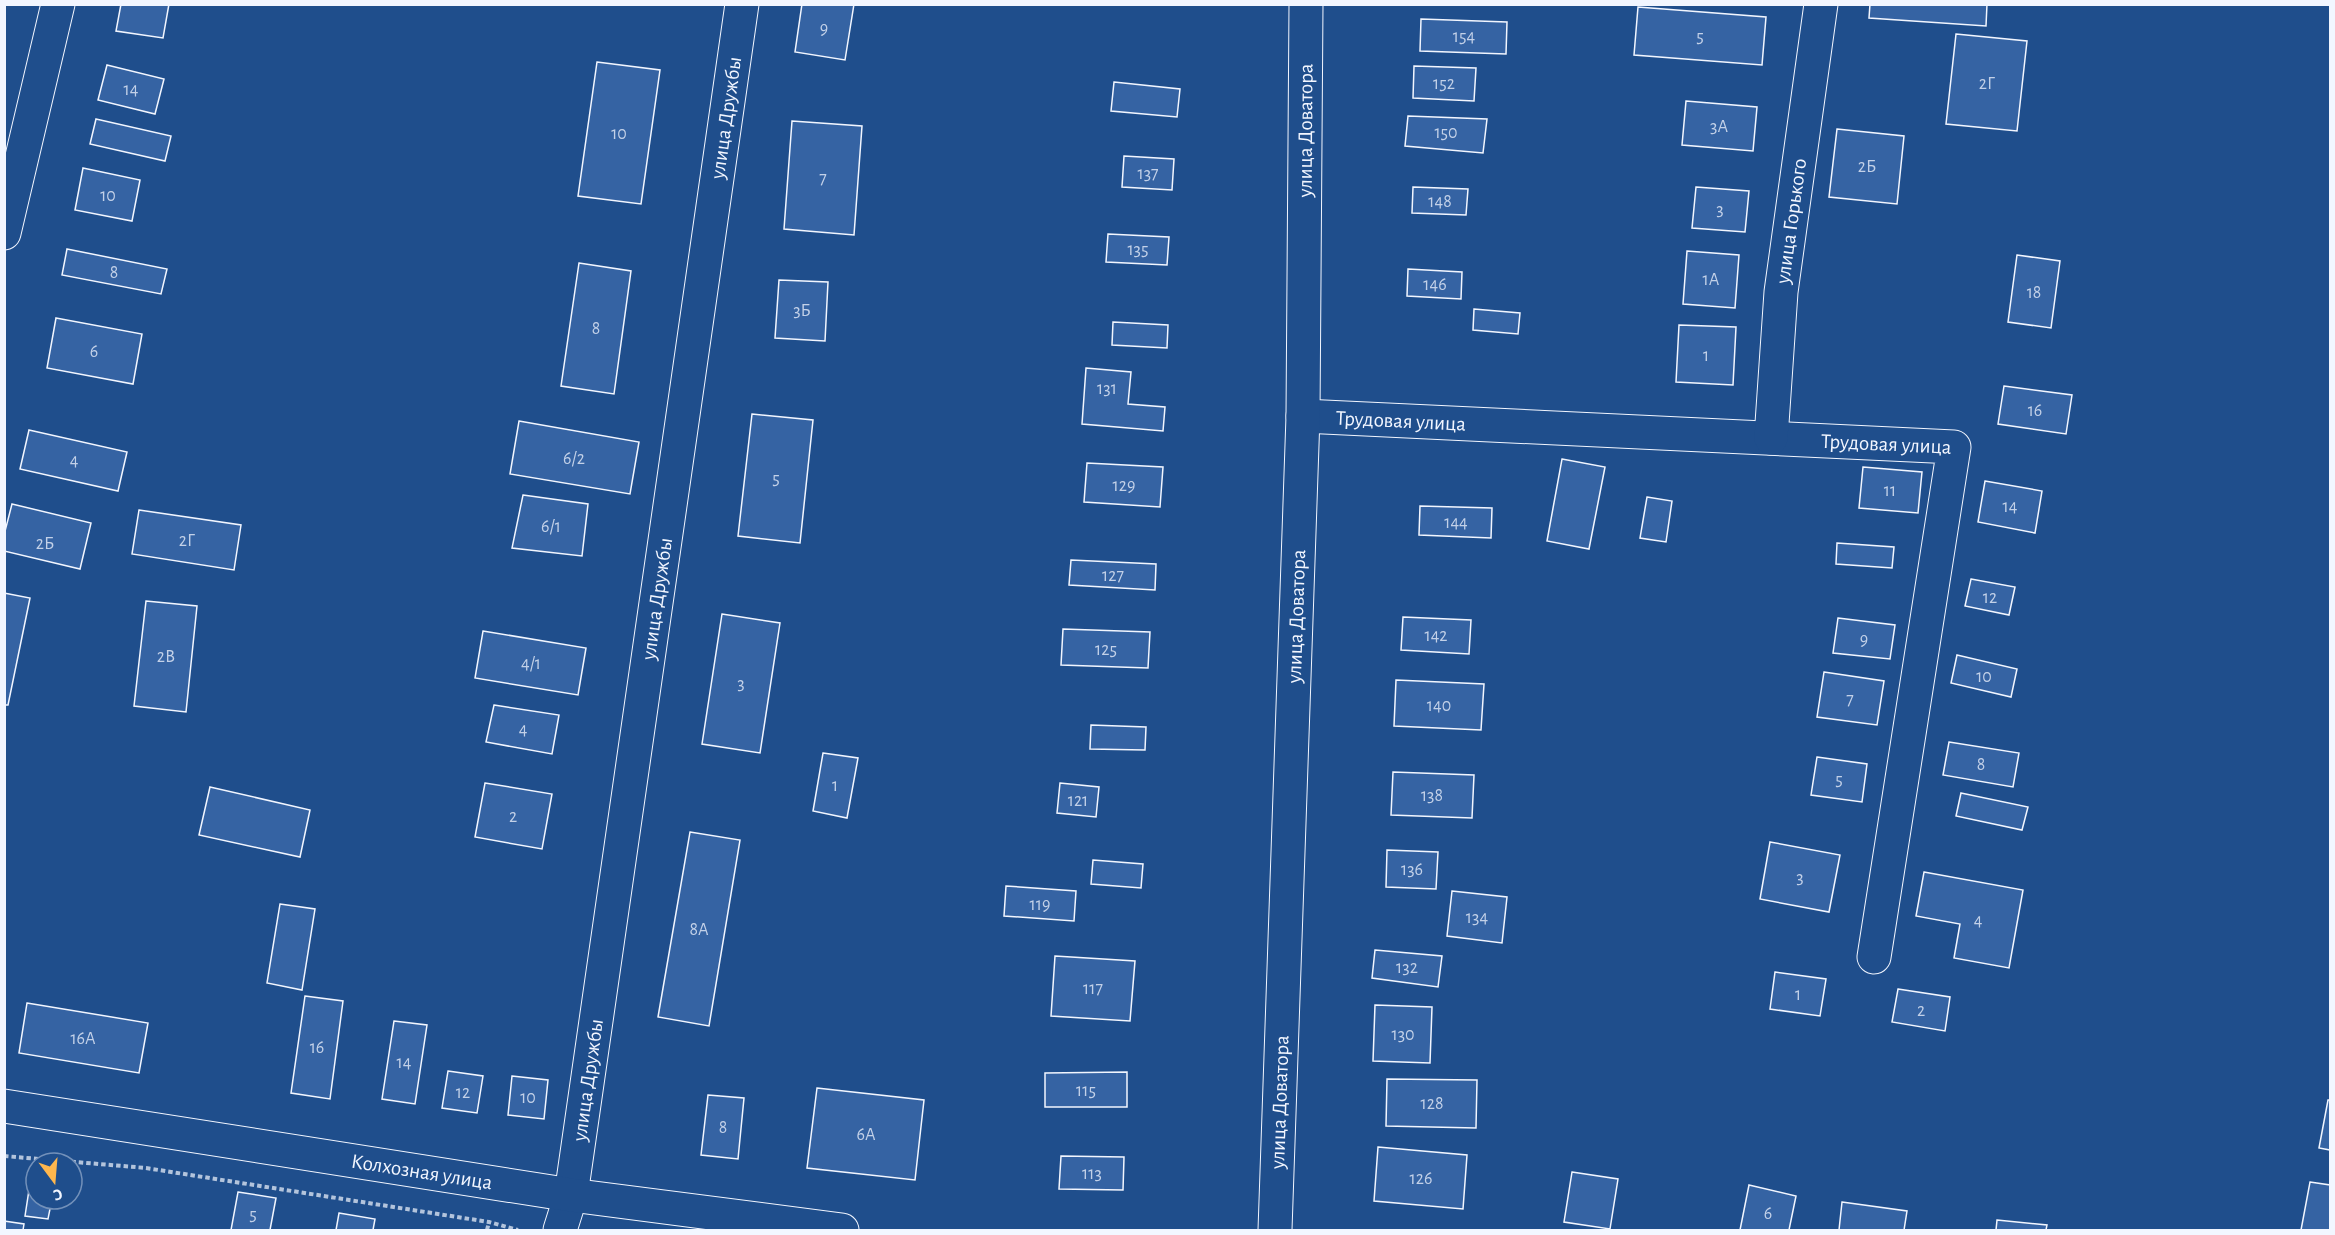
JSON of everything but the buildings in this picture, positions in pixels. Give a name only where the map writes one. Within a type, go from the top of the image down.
[{"type":"street","points":[[4,233],[58,4]]},
{"type":"street","name":"улица Дружбы","points":[[560,1230],[571,1195],[742,4]]},
{"type":"street","name":"улица Доватора","points":[[1275,1230],[1303,416],[1306,4]]},
{"type":"street","name":"улица Горького","points":[[1771,438],[1781,292],[1821,4]]},
{"type":"street","name":"Трудовая улица","points":[[1303,416],[1954,447],[1874,957]]},
{"type":"street","name":"Колхозная улица","points":[[4,1106],[571,1195],[842,1230]]},
{"type":"path","points":[[4,1156],[146,1168],[489,1222],[518,1230]]},
{"type":"path","points":[[487,1230],[489,1222]]}]
